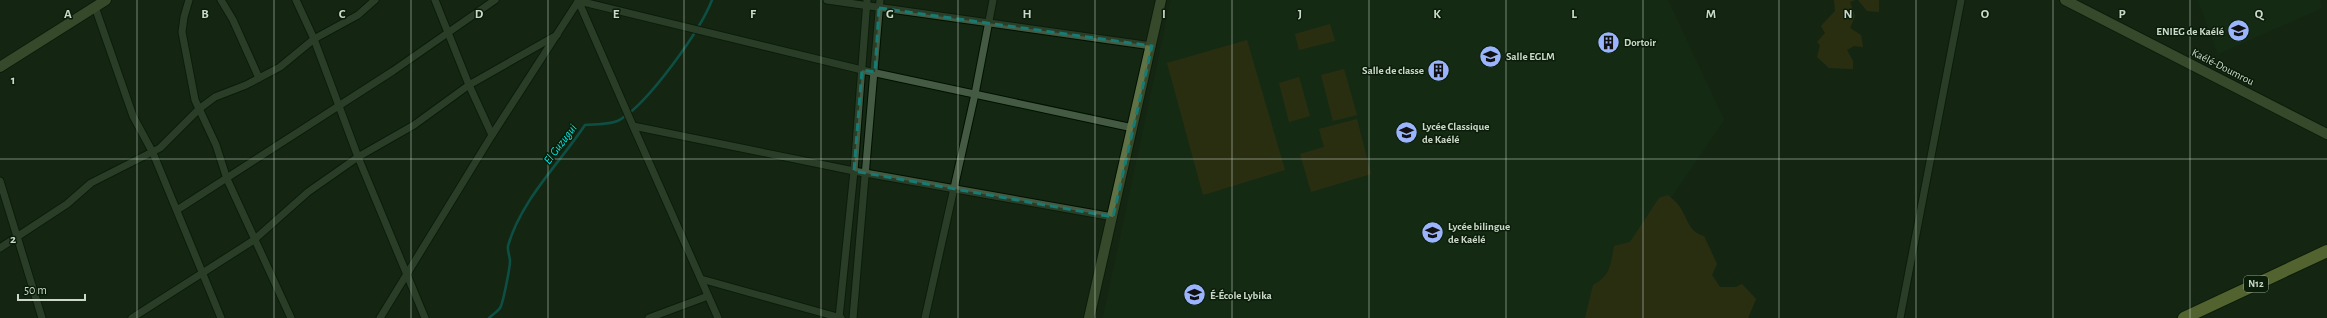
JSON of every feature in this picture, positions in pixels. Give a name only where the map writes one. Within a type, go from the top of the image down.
[{"type":"highway","name":"N12","points":[[2184,318],[2327,251]]},
{"type":"main road","points":[[0,67],[106,0]]},
{"type":"main road","points":[[1089,318],[1152,46],[1161,0]]},
{"type":"main road","name":"Kaélé-Doumrou","points":[[2065,0],[2327,134]]},
{"type":"street","points":[[189,0],[184,17],[182,32],[195,100],[216,145],[227,179],[291,318]]},
{"type":"street","points":[[221,0],[233,20],[259,78]]},
{"type":"street","points":[[296,0],[314,39],[358,157],[408,274],[425,318]]},
{"type":"street","points":[[0,248],[67,204],[91,183],[153,153],[166,144],[199,109],[220,95],[246,85],[280,67],[314,39],[358,15],[375,0]]},
{"type":"street","points":[[435,0],[469,85],[492,134]]},
{"type":"street","points":[[177,210],[227,179],[448,34],[495,0]]},
{"type":"street","points":[[380,318],[492,134],[579,0]]},
{"type":"street","points":[[579,0],[862,70],[1133,128]]},
{"type":"street","points":[[579,0],[718,318]]},
{"type":"street","points":[[827,0],[867,3],[879,8],[1152,46]]},
{"type":"street","points":[[853,318],[880,0]]},
{"type":"street","points":[[925,318],[975,94],[993,0]]},
{"type":"street","points":[[1900,318],[1961,0]]},
{"type":"street","points":[[701,279],[840,318],[854,171],[867,3]]},
{"type":"street","points":[[95,7],[133,116],[153,153],[201,273],[221,318]]},
{"type":"street","points":[[132,318],[254,240],[308,192],[358,157],[414,125],[469,85],[557,36]]},
{"type":"street","points":[[633,126],[854,171],[1113,217]]},
{"type":"street","points":[[0,181],[42,318]]},
{"type":"street","points":[[648,318],[708,296]]},
{"type":"highlighted area","points":[[879,8],[1152,46],[1113,217],[854,171],[862,70],[875,72]]},
{"type":"shaded area","points":[[1171,0],[1668,0],[1724,120],[1589,318],[1103,318]]},
{"type":"shaded area","points":[[1834,0],[1855,0],[1850,2],[1855,16],[1850,28],[1861,35],[1863,47],[1854,46],[1847,50],[1853,61],[1853,69],[1829,68],[1817,57],[1820,45],[1817,42],[1825,33],[1821,26],[1835,11]]},
{"type":"shaded area","points":[[1858,0],[1879,0],[1879,12],[1867,11]]},
{"type":"shaded area","name":"ENIEG de Kaélé","points":[[2198,0],[2320,0],[2322,8],[2218,54]]},
{"type":"shaded area","points":[[1330,24],[1335,41],[1299,50],[1295,34]]},
{"type":"shaded area","points":[[1247,40],[1285,170],[1203,195],[1167,63]]},
{"type":"shaded area","points":[[1344,69],[1357,115],[1333,121],[1321,75]]},
{"type":"shaded area","points":[[1299,77],[1310,116],[1289,122],[1279,83]]},
{"type":"shaded area","points":[[1357,119],[1371,174],[1311,192],[1300,154],[1324,147],[1319,129]]},
{"type":"shaded area","points":[[1668,195],[1679,206],[1691,228],[1704,236],[1717,264],[1712,275],[1720,287],[1736,287],[1742,284],[1756,299],[1748,318],[1585,318],[1593,285],[1607,273],[1611,263],[1614,246],[1630,242],[1659,198]]},
{"type":"waterway","name":"El Guzugui","points":[[489,318],[500,308],[503,300],[510,265],[508,246],[514,229],[531,198],[585,125],[618,121],[645,98],[685,47],[697,29],[712,0]]},
{"type":"place","name":"ENIEG de Kaélé","points":[[2239,31]]},
{"type":"place","name":"Dortoir","points":[[1609,42]]},
{"type":"place","name":"Salle EGLM","points":[[1491,56]]},
{"type":"place","name":"Salle de classe","points":[[1439,70]]},
{"type":"place","name":"Lycée Classique de Kaélé","points":[[1407,132]]},
{"type":"place","name":"Lycée bilingue de Kaélé","points":[[1433,232]]},
{"type":"place","name":"É-École Lybika","points":[[1195,295]]}]
